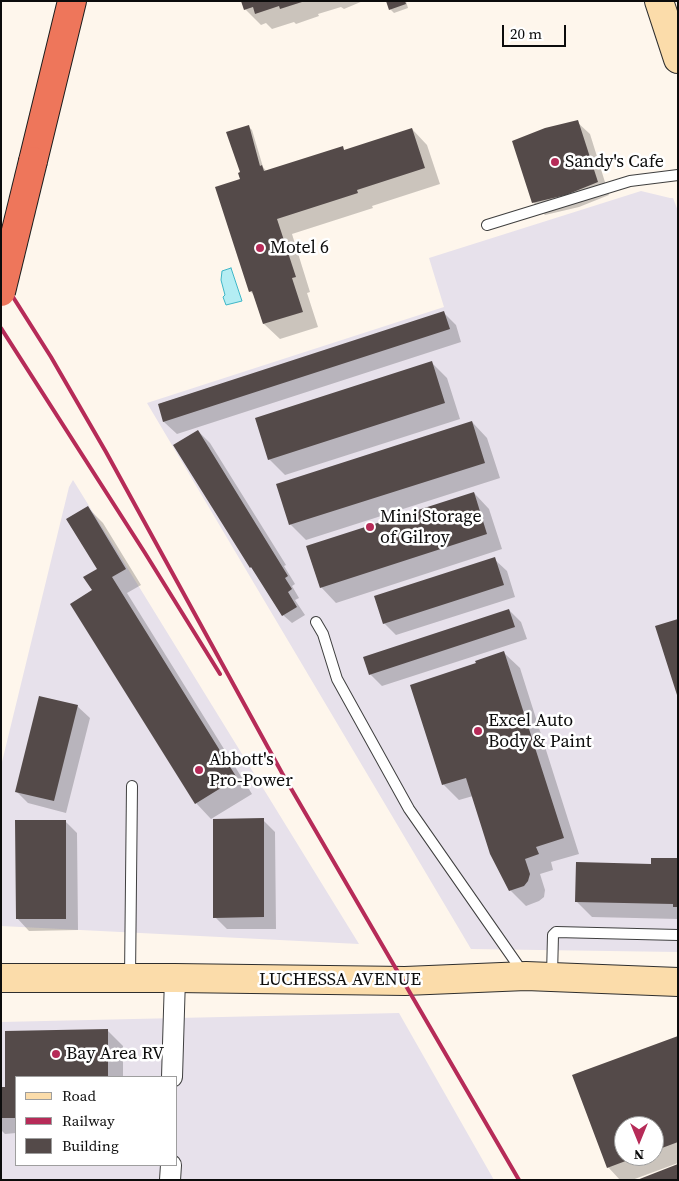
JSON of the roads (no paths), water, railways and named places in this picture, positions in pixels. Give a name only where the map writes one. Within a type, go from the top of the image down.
[{"type":"highway","points":[[1,292],[72,1]]},
{"type":"street","points":[[659,1],[678,59]]},
{"type":"street","name":"LUCHESSA AVENUE","points":[[1,978],[405,981],[539,977],[678,982]]},
{"type":"street","points":[[172,1076],[174,978]]},
{"type":"street","points":[[170,1180],[171,1166]]},
{"type":"lane","points":[[487,224],[630,181],[678,175]]},
{"type":"lane","points":[[316,622],[337,679],[409,809],[539,977]]},
{"type":"lane","points":[[130,978],[132,786]]},
{"type":"lane","points":[[539,977],[553,935],[556,932],[678,935]]},
{"type":"water","points":[[231,268],[242,301],[226,305],[221,280],[222,271]]},
{"type":"railway","points":[[1,278],[51,357],[106,452],[282,773],[519,1180]]},
{"type":"railway","points":[[1,328],[220,674]]},
{"type":"place","name":"Sandy's Cafe","points":[[555,162]]},
{"type":"place","name":"Motel 6","points":[[260,248]]},
{"type":"place","name":"Mini Storage of Gilroy","points":[[370,527]]},
{"type":"place","name":"Excel Auto Body & Paint","points":[[478,731]]},
{"type":"place","name":"Abbott's Pro-Power","points":[[199,770]]},
{"type":"place","name":"Bay Area RV","points":[[56,1054]]}]
